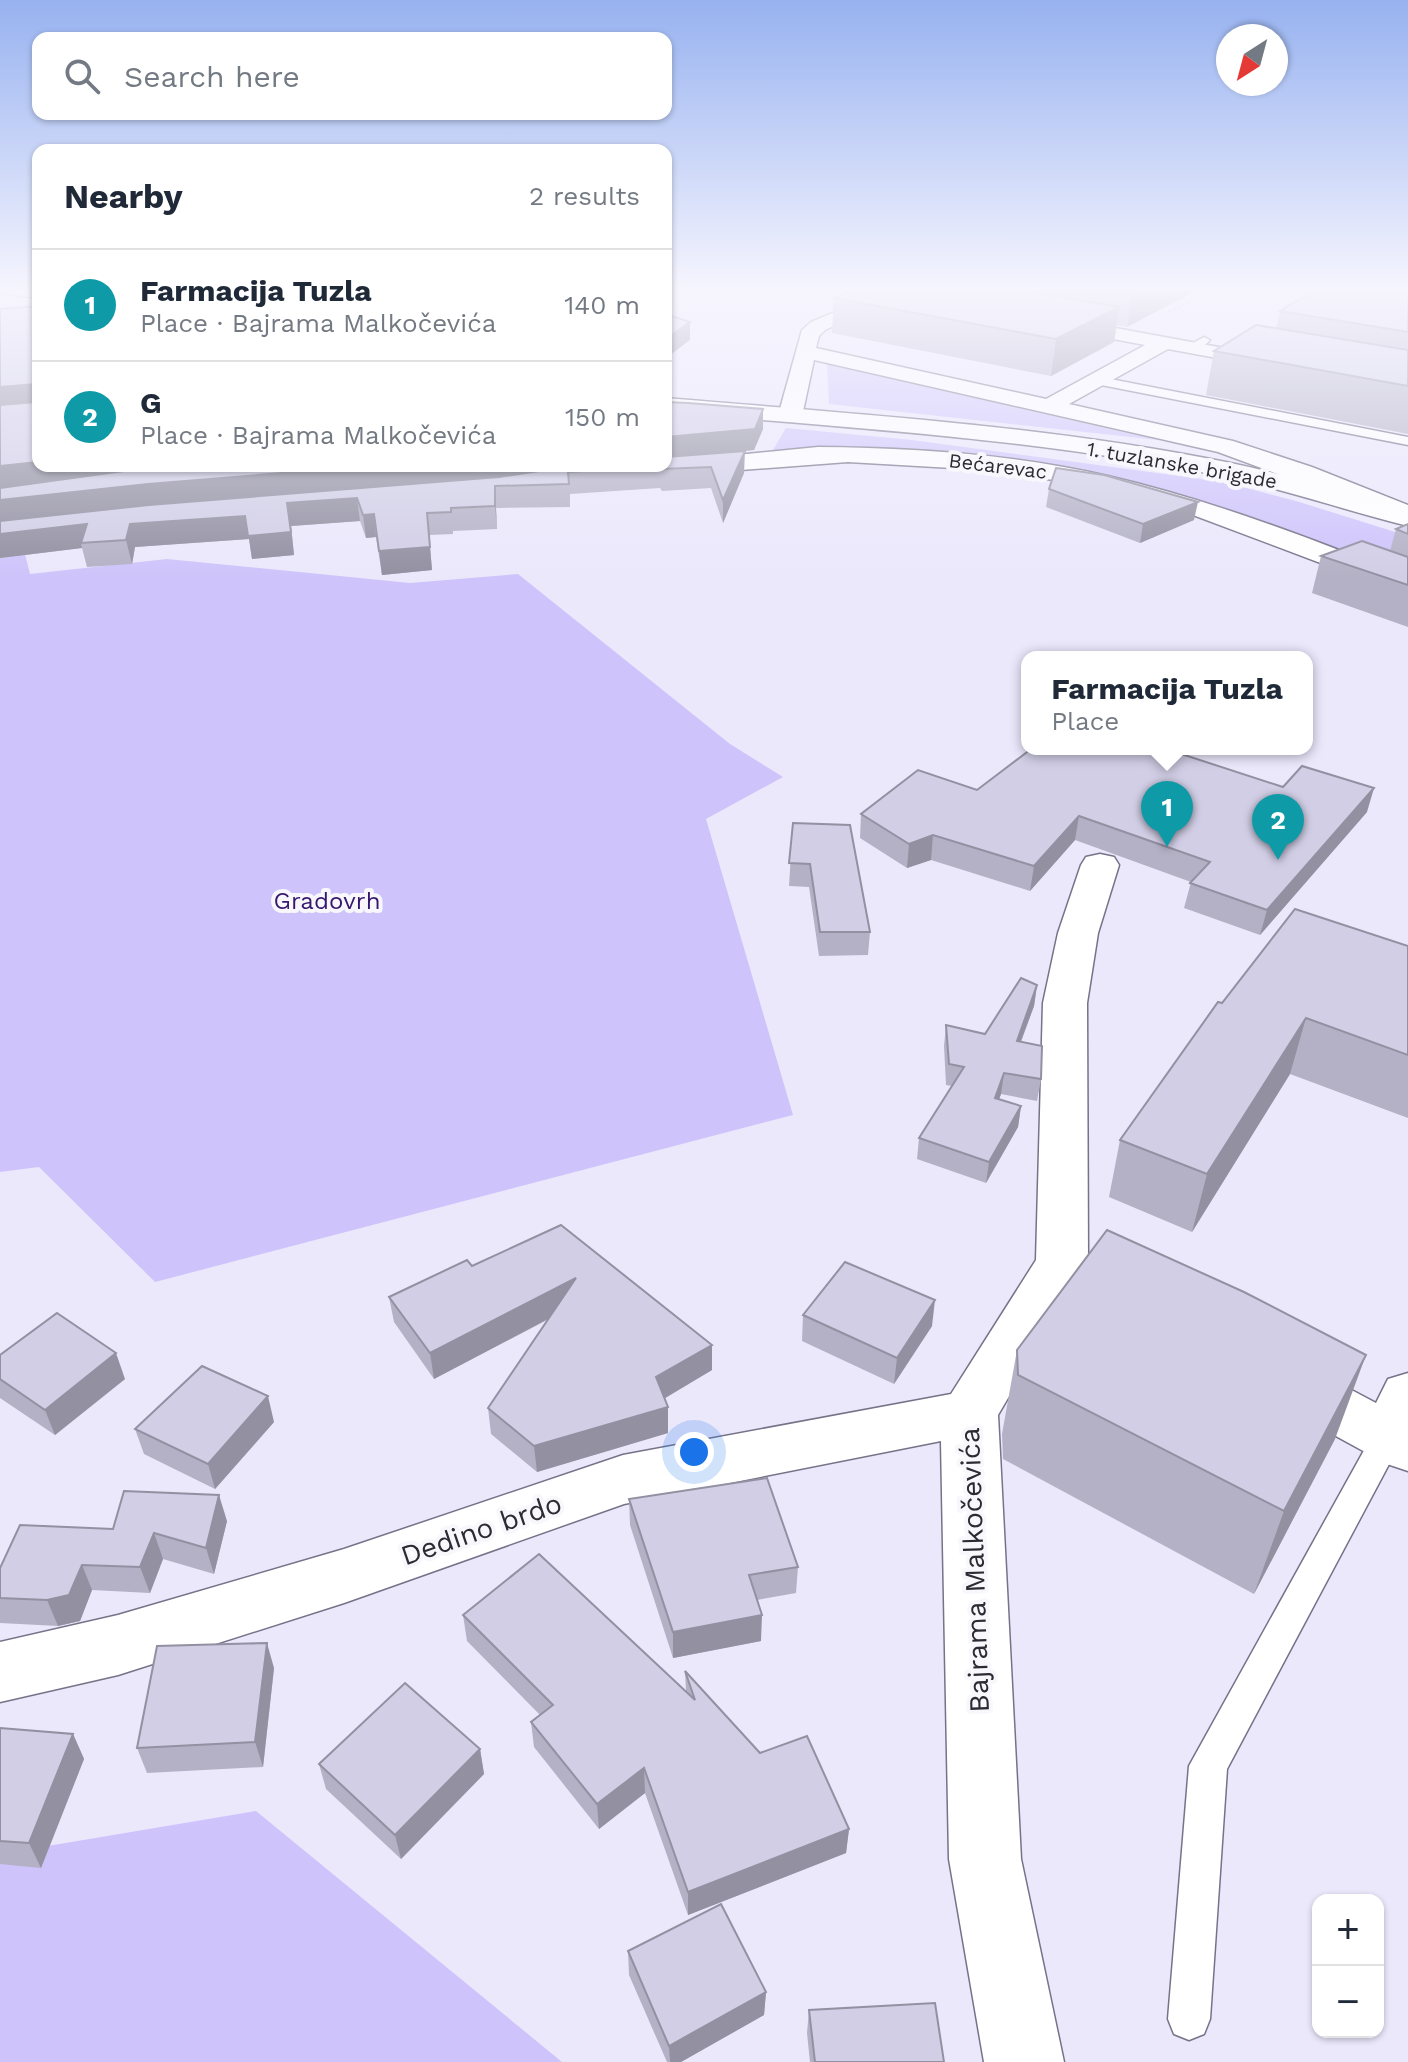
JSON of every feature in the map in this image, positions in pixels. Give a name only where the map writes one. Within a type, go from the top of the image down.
[{"type":"street","points":[[790,416],[798,385]]},
{"type":"street","points":[[960,385],[1263,457],[1408,516]]},
{"type":"street","points":[[1051,405],[1086,385]]},
{"type":"street","name":"1. tuzlanske brigade","points":[[672,406],[1009,438],[1149,457],[1321,491],[1408,516]]},
{"type":"street","name":"Bećarevac","points":[[672,462],[846,454],[954,460],[1062,474],[1131,490],[1324,553],[1408,587]]},
{"type":"street","name":"Bajrama Malkočevića","points":[[1024,2062],[985,1859],[969,1413],[1084,1273],[1065,1003],[1078,933],[1100,865]]},
{"type":"street","points":[[1246,1360],[1401,1426]]},
{"type":"street","name":"Dedino brdo","points":[[0,1672],[118,1645],[344,1576],[623,1480],[969,1413]]},
{"type":"lane","points":[[1122,385],[1408,441]]},
{"type":"lane","points":[[1189,2019],[1208,1766],[1401,1426]]},
{"type":"green space","points":[[828,385],[919,385],[1158,440],[829,404]]},
{"type":"green space","points":[[786,428],[912,440],[1224,482],[1408,536],[1408,546],[1370,561],[1148,488],[861,451],[773,450]]},
{"type":"green space","name":"Gradovrh","points":[[25,554],[30,574],[167,559],[410,583],[518,574],[730,744],[783,777],[706,819],[793,1115],[155,1282],[39,1167],[0,1172],[0,558]]},
{"type":"green space","points":[[256,1811],[562,2062],[0,2062],[0,1854]]},
{"type":"building","points":[[32,402],[32,463],[0,466],[0,405]]},
{"type":"building","points":[[672,402],[763,409],[755,429],[672,436]]},
{"type":"building","points":[[745,451],[723,500],[711,467],[672,469],[672,457]]},
{"type":"building","points":[[1056,468],[1104,475],[1198,502],[1143,524],[1049,489]]},
{"type":"building","points":[[116,472],[295,472],[0,500],[0,488]]},
{"type":"building","points":[[532,472],[568,472],[569,484],[495,486],[495,506],[451,508],[451,512],[427,513],[430,547],[379,551],[374,514],[363,515],[357,498],[287,503],[291,532],[248,536],[245,516],[130,524],[126,540],[81,543],[87,524],[0,534],[0,521],[149,505]]},
{"type":"building","points":[[1408,524],[1408,534],[1396,529]]},
{"type":"building","points":[[1362,541],[1408,557],[1408,585],[1321,556]]},
{"type":"building","points":[[1023,755],[1184,755],[1283,787],[1302,766],[1374,788],[1267,910],[1190,883],[1210,862],[1079,816],[1034,866],[933,835],[909,844],[861,814],[918,770],[977,790]]},
{"type":"building","points":[[793,823],[850,825],[870,932],[820,932],[810,864],[789,863]]},
{"type":"building","points":[[1295,909],[1408,946],[1408,1055],[1306,1018],[1207,1174],[1120,1140],[1218,1002],[1222,1003]]},
{"type":"building","points":[[1021,978],[1037,985],[1017,1041],[1042,1046],[1041,1079],[1004,1073],[995,1098],[1021,1106],[989,1162],[919,1138],[964,1067],[949,1064],[946,1025],[985,1034]]},
{"type":"building","points":[[561,1225],[712,1345],[656,1377],[668,1407],[534,1446],[488,1408],[576,1278],[430,1353],[389,1297],[467,1260],[472,1266]]},
{"type":"building","points":[[1107,1230],[1244,1292],[1366,1355],[1284,1511],[1018,1375],[1017,1350]]},
{"type":"building","points":[[845,1262],[935,1300],[897,1358],[803,1315]]},
{"type":"building","points":[[57,1313],[116,1353],[45,1410],[0,1379],[0,1355]]},
{"type":"building","points":[[202,1366],[268,1396],[208,1464],[135,1429]]},
{"type":"building","points":[[767,1478],[798,1567],[749,1575],[762,1615],[673,1632],[629,1499]]},
{"type":"building","points":[[124,1491],[219,1495],[206,1548],[154,1533],[140,1567],[82,1565],[69,1595],[47,1600],[0,1598],[0,1568],[20,1525],[113,1529]]},
{"type":"building","points":[[539,1554],[695,1700],[685,1671],[760,1753],[807,1736],[849,1829],[688,1892],[644,1768],[597,1804],[531,1722],[553,1705],[463,1615]]},
{"type":"building","points":[[267,1643],[255,1742],[137,1748],[157,1646]]},
{"type":"building","points":[[405,1683],[480,1749],[395,1835],[319,1764]]},
{"type":"building","points":[[0,1728],[73,1734],[29,1843],[0,1841]]},
{"type":"building","points":[[721,1904],[766,1992],[669,2046],[628,1951]]},
{"type":"building","points":[[935,2003],[944,2062],[815,2062],[809,2010]]},
{"type":"place","name":"Farmacija Tuzla","points":[[1167,847]]},
{"type":"place","name":"G","points":[[1278,860]]}]
